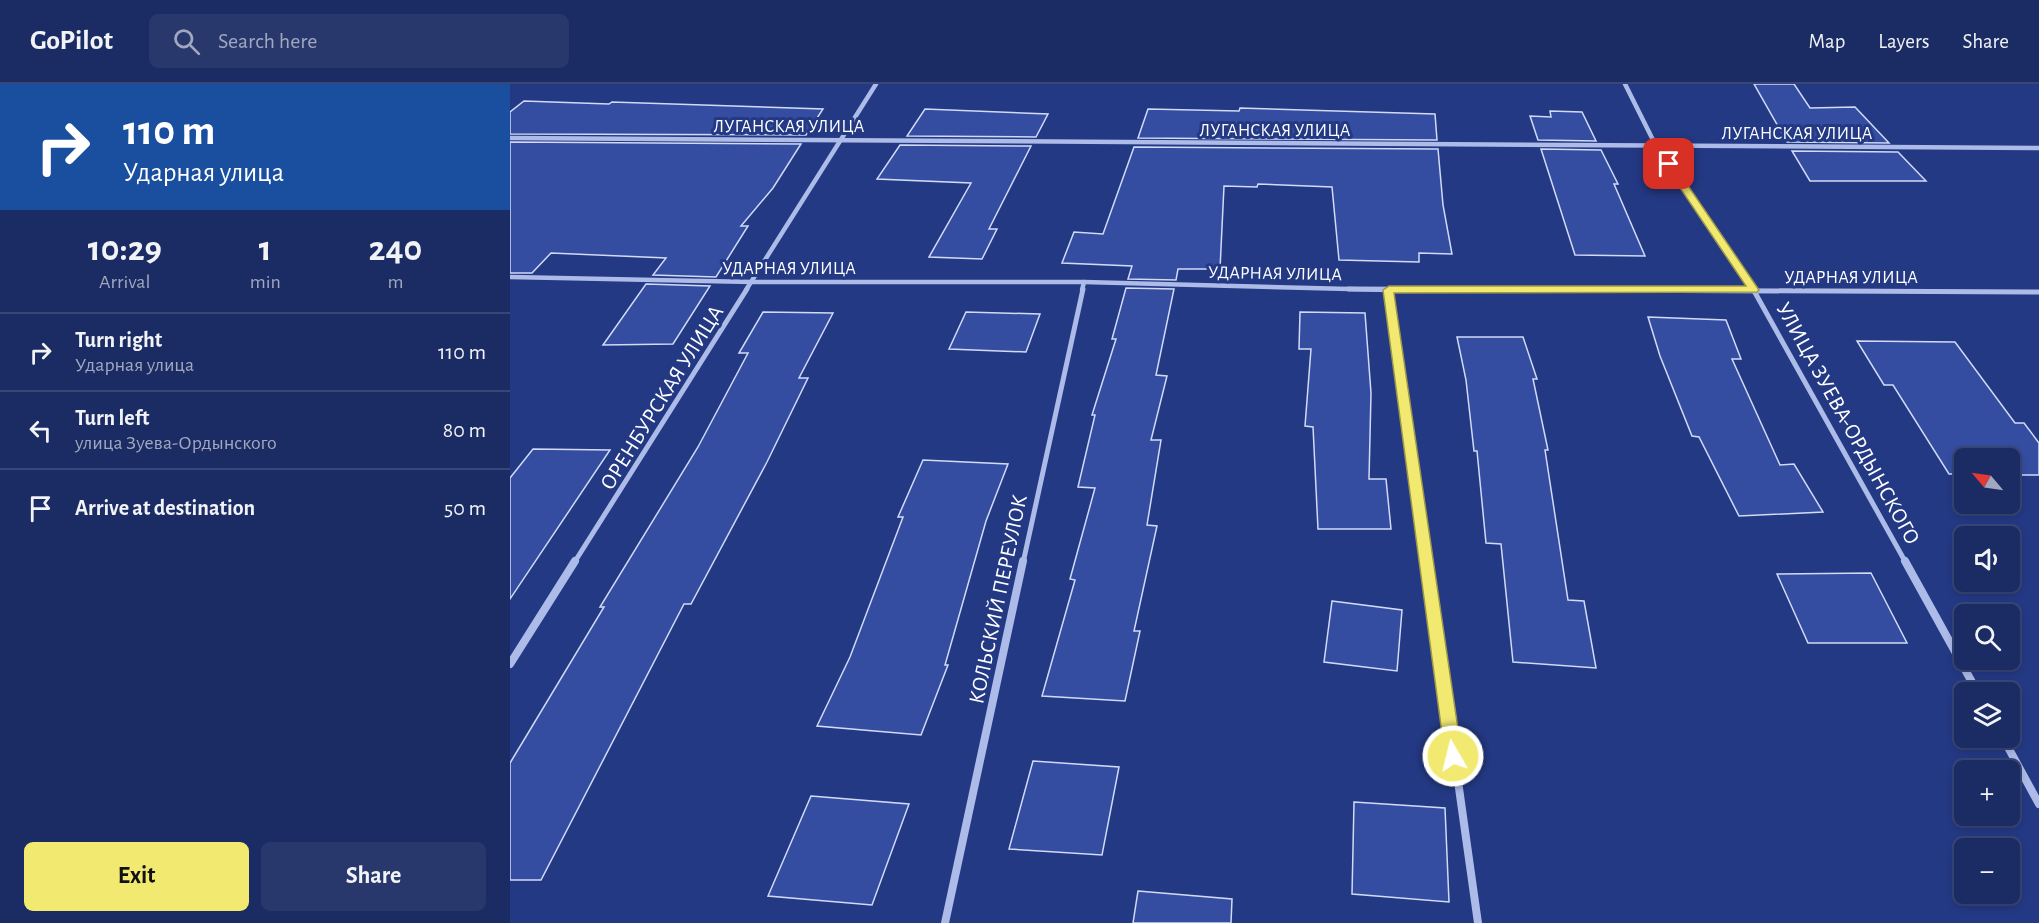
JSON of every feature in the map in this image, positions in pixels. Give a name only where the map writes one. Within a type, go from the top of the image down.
[{"type":"street","name":"ОРЕНБУРСКАЯ УЛИЦА","points":[[510,664],[876,84]]},
{"type":"street","name":"УЛИЦА ЗУЕВА-ОРДЫНСКОГО","points":[[1624,84],[1656,146],[1754,290],[1972,682]]},
{"type":"street","name":"ЛУГАНСКАЯ УЛИЦА","points":[[510,138],[2039,148]]},
{"type":"street","name":"УДАРНАЯ УЛИЦА","points":[[510,277],[752,282],[1083,282],[1389,290],[2039,292]]},
{"type":"street","name":"КОЛЬСКИЙ ПЕРЕУЛОК","points":[[945,923],[1083,282]]},
{"type":"street","points":[[1389,290],[1479,923]]},
{"type":"street","points":[[2008,748],[2039,804]]},
{"type":"building","points":[[1754,84],[1794,84],[1810,108],[1855,107],[1889,143],[1787,142]]},
{"type":"building","points":[[524,101],[823,109],[806,135],[510,134],[510,112]]},
{"type":"building","points":[[1240,108],[1435,114],[1437,140],[1138,138],[1148,109],[1239,111]]},
{"type":"building","points":[[925,109],[1048,114],[1036,137],[907,136]]},
{"type":"building","points":[[1550,111],[1582,112],[1596,141],[1538,140],[1530,116],[1551,117]]},
{"type":"building","points":[[510,142],[801,144],[773,188],[741,226],[748,226],[716,277],[653,275],[666,258],[551,253],[532,273],[510,273]]},
{"type":"building","points":[[900,145],[1031,146],[989,229],[997,229],[982,259],[929,257],[971,183],[877,179]]},
{"type":"building","points":[[1134,147],[1438,149],[1443,205],[1452,254],[1419,253],[1419,262],[1339,260],[1332,187],[1258,184],[1257,187],[1224,186],[1220,269],[1178,269],[1176,280],[1128,279],[1132,266],[1062,263],[1074,232],[1103,234]]},
{"type":"building","points":[[1541,149],[1601,150],[1618,184],[1614,184],[1645,256],[1575,255]]},
{"type":"building","points":[[1792,151],[1898,152],[1926,181],[1810,181]]},
{"type":"building","points":[[646,284],[710,286],[673,344],[603,345]]},
{"type":"building","points":[[1126,288],[1174,289],[1156,375],[1167,376],[1151,440],[1161,440],[1147,525],[1157,526],[1134,631],[1140,631],[1125,701],[1042,696],[1075,580],[1070,579],[1095,488],[1078,487],[1095,415],[1092,415],[1116,339],[1112,339]]},
{"type":"building","points":[[763,312],[833,313],[799,378],[808,378],[767,462],[691,604],[684,604],[541,880],[510,880],[510,763],[604,607],[600,607],[698,447],[748,353],[739,353]]},
{"type":"building","points":[[966,312],[1040,314],[1026,352],[949,349]]},
{"type":"building","points":[[1300,312],[1365,313],[1371,393],[1369,479],[1386,479],[1391,529],[1318,529],[1313,427],[1305,426],[1311,349],[1299,349]]},
{"type":"building","points":[[1648,317],[1726,320],[1741,359],[1732,359],[1780,465],[1794,464],[1823,512],[1739,516],[1699,437],[1692,436],[1660,356]]},
{"type":"building","points":[[1457,337],[1523,337],[1537,379],[1533,379],[1548,450],[1545,450],[1568,600],[1584,601],[1596,668],[1513,662],[1501,544],[1486,543],[1477,451],[1474,451],[1466,380]]},
{"type":"building","points":[[1857,341],[1955,342],[2015,423],[2024,423],[2039,443],[2039,475],[2020,475],[2020,448],[1954,448],[1954,474],[1949,474],[1893,385],[1884,385]]},
{"type":"building","points":[[533,449],[610,450],[510,599],[510,478]]},
{"type":"building","points":[[923,460],[1008,464],[986,521],[945,665],[948,665],[921,735],[817,726],[850,657],[903,517],[898,517]]},
{"type":"building","points":[[1871,573],[1907,643],[1808,643],[1777,574]]},
{"type":"building","points":[[1332,601],[1402,610],[1397,671],[1324,662]]},
{"type":"building","points":[[1033,761],[1119,767],[1102,855],[1009,849]]},
{"type":"building","points":[[811,796],[909,804],[872,905],[768,896]]},
{"type":"building","points":[[1354,802],[1445,808],[1449,902],[1352,894]]},
{"type":"building","points":[[1138,891],[1232,899],[1231,923],[1133,923]]},
{"type":"route","points":[[1453,756],[1389,290],[1754,290],[1669,164]]}]
